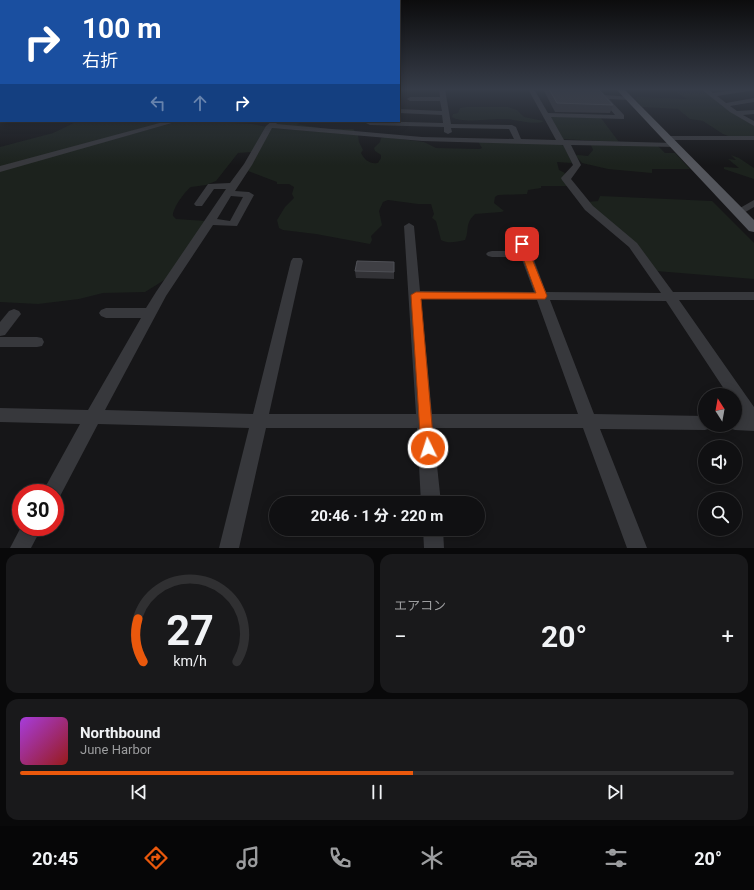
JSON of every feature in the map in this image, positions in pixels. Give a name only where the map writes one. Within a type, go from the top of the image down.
[{"type":"main road","points":[[645,115],[754,228]]},
{"type":"street","points":[[446,115],[449,139]]},
{"type":"street","points":[[546,115],[620,117],[618,115]]},
{"type":"street","points":[[546,115],[577,165],[566,178],[567,180],[589,208],[633,245],[754,422]]},
{"type":"street","points":[[739,115],[754,124]]},
{"type":"street","points":[[0,169],[171,122]]},
{"type":"street","points":[[367,134],[370,122],[512,127],[518,140]]},
{"type":"street","points":[[56,484],[160,295],[248,165],[273,124],[408,138],[563,142],[671,142],[754,138]]},
{"type":"street","points":[[210,222],[233,224],[249,195],[212,186],[199,204],[221,205]]},
{"type":"street","points":[[738,212],[754,203]]},
{"type":"street","points":[[409,226],[416,295],[431,496]]},
{"type":"street","points":[[492,254],[524,249],[637,548]]},
{"type":"street","points":[[229,548],[297,261]]},
{"type":"street","points":[[416,295],[670,297],[754,296]]},
{"type":"street","points":[[106,312],[151,312]]},
{"type":"street","points":[[0,331],[14,314]]},
{"type":"street","points":[[0,342],[37,342]]},
{"type":"street","points":[[0,415],[260,421],[588,421],[698,423]]},
{"type":"street","points":[[742,423],[754,422]]},
{"type":"street","points":[[20,548],[27,536]]},
{"type":"street","points":[[433,536],[434,548]]},
{"type":"shaded area","points":[[453,115],[522,115],[524,117],[544,121],[536,123],[505,119],[463,120],[452,117]]},
{"type":"shaded area","points":[[685,115],[736,115],[754,126],[754,136],[728,136],[703,121],[690,119]]},
{"type":"shaded area","points":[[548,116],[601,118],[619,142],[562,139]]},
{"type":"shaded area","points":[[76,122],[165,122],[0,167],[0,147],[53,133]]},
{"type":"shaded area","points":[[176,122],[253,124],[267,127],[252,152],[238,153],[216,181],[206,185],[191,187],[179,200],[173,213],[173,216],[176,219],[206,221],[166,279],[145,292],[103,293],[79,299],[38,304],[0,302],[0,170]]},
{"type":"shaded area","points":[[278,122],[305,122],[296,124],[327,129],[353,129],[355,131],[353,132],[275,125]]},
{"type":"shaded area","points":[[271,128],[358,135],[359,142],[363,150],[361,153],[366,160],[372,163],[378,163],[381,158],[381,155],[375,151],[374,148],[380,142],[381,138],[384,137],[424,142],[436,148],[480,149],[482,148],[479,143],[480,141],[560,144],[564,146],[572,163],[557,162],[559,170],[565,173],[564,176],[568,186],[541,186],[541,188],[528,190],[527,194],[498,195],[495,197],[494,203],[504,211],[475,214],[468,224],[465,240],[450,242],[441,240],[436,221],[432,218],[434,214],[431,204],[418,204],[388,200],[383,202],[379,211],[382,225],[371,236],[372,240],[370,244],[316,234],[283,230],[279,228],[277,220],[285,207],[294,198],[292,194],[294,187],[289,184],[277,184],[277,182],[248,171]]},
{"type":"shaded area","points":[[591,145],[658,146],[665,153],[675,153],[690,169],[652,169],[652,173],[608,169],[582,163],[576,156],[588,156],[593,150]]},
{"type":"shaded area","points":[[731,155],[739,158],[754,168],[754,179],[724,169],[724,167],[739,168],[728,159],[736,160]]},
{"type":"shaded area","points":[[600,196],[712,201],[754,243],[754,279],[656,271],[586,202],[598,201]]},
{"type":"building","points":[[357,261],[394,262],[394,272],[355,271]]},
{"type":"route","points":[[428,448],[416,295],[542,296],[522,244]]}]
